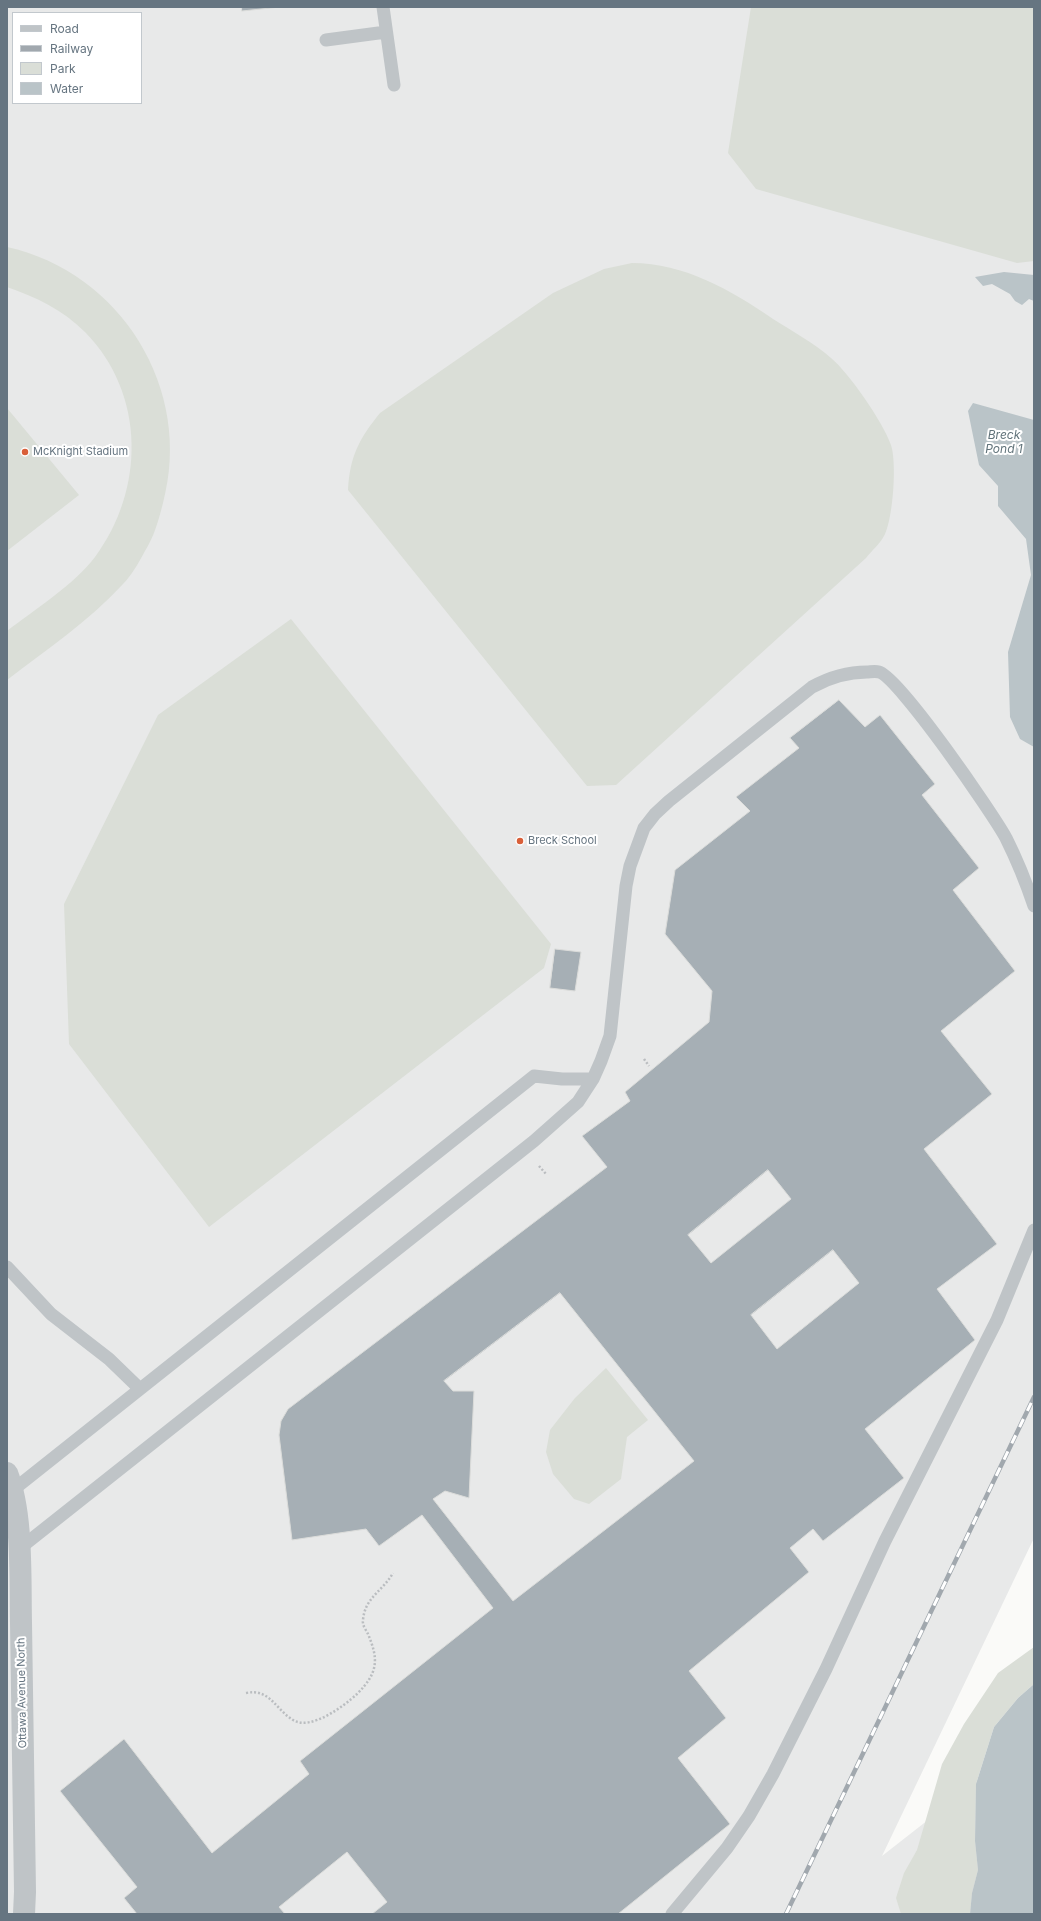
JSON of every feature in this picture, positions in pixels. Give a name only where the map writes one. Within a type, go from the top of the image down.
[{"type":"street","name":"Ottawa Avenue North","points":[[10,1481],[17,1513],[19,1549],[28,1912]]},
{"type":"lane","points":[[383,7],[394,85]]},
{"type":"lane","points":[[326,40],[386,32]]},
{"type":"lane","points":[[19,1549],[551,1127],[578,1102],[593,1079],[610,1036],[626,886],[630,866],[644,828],[669,801],[812,687],[829,678],[851,672],[879,672],[891,680],[902,692],[955,763],[1005,837],[1019,864],[1034,906]]},
{"type":"lane","points":[[10,1481],[140,1389],[534,1076],[562,1079],[593,1079]]},
{"type":"lane","points":[[672,1914],[727,1848],[773,1774],[826,1668],[885,1541],[997,1320],[1034,1230]]},
{"type":"lane","points":[[7,1268],[51,1314],[109,1359],[140,1389]]},
{"type":"path","points":[[644,1059],[649,1066]]},
{"type":"path","points":[[538,1164],[546,1174]]},
{"type":"path","points":[[246,1693],[255,1691],[271,1699],[294,1721],[309,1723],[328,1715],[343,1705],[357,1693],[376,1668],[374,1650],[362,1622],[366,1604],[380,1588],[387,1583],[393,1573]]},
{"type":"shaded area","name":"Breck School","points":[[7,7],[1034,7],[1034,1538],[882,1856],[1034,1737],[1034,1914],[7,1914]]},
{"type":"green space","points":[[751,7],[1034,7],[1034,261],[1017,263],[756,189],[728,153]]},
{"type":"green space","points":[[7,247],[48,261],[84,282],[115,309],[139,342],[157,379],[168,419],[170,461],[163,503],[156,528],[148,546],[129,577],[110,598],[82,623],[7,680],[7,631],[77,577],[95,557],[111,531],[123,502],[130,473],[132,443],[128,413],[119,384],[105,357],[85,332],[68,317],[39,300],[7,287]]},
{"type":"green space","points":[[632,263],[651,264],[670,268],[706,280],[741,298],[810,342],[831,358],[856,386],[887,435],[893,453],[894,464],[892,503],[885,534],[866,558],[616,785],[587,786],[348,490],[349,478],[353,458],[357,448],[366,431],[380,413],[553,293],[604,269]]},
{"type":"green space","name":"McKnight Stadium","points":[[7,408],[79,495],[7,551]]},
{"type":"green space","points":[[291,619],[551,944],[544,968],[209,1227],[69,1044],[64,904],[158,715]]},
{"type":"green space","points":[[606,1368],[648,1420],[627,1437],[621,1479],[589,1504],[574,1499],[553,1474],[546,1452],[550,1430],[575,1398]]},
{"type":"green space","points":[[1034,1647],[1034,1684],[1018,1698],[994,1727],[976,1784],[975,1841],[978,1870],[972,1893],[970,1914],[901,1914],[896,1898],[904,1873],[917,1850],[942,1764],[964,1724],[998,1673]]},
{"type":"water","points":[[1004,272],[1034,275],[1034,301],[1029,299],[1022,305],[1015,301],[1010,294],[992,284],[983,286],[975,277]]},
{"type":"water","name":"Breck Pond 1","points":[[973,403],[1034,420],[1034,747],[1020,739],[1010,717],[1008,652],[1031,575],[1026,539],[998,506],[998,486],[979,465],[968,411]]},
{"type":"water","points":[[1034,1684],[1034,1914],[970,1914],[972,1893],[978,1870],[975,1841],[976,1784],[994,1727],[1018,1698]]},
{"type":"building","points":[[242,7],[280,7],[242,11]]},
{"type":"building","points":[[839,700],[865,727],[880,715],[935,784],[922,795],[979,868],[953,890],[1015,971],[941,1031],[992,1094],[924,1149],[997,1244],[937,1289],[975,1340],[865,1429],[904,1478],[823,1541],[813,1529],[790,1548],[809,1572],[689,1671],[726,1718],[678,1758],[730,1824],[618,1914],[372,1914],[387,1902],[347,1852],[279,1907],[285,1914],[137,1914],[124,1898],[137,1887],[60,1791],[124,1739],[212,1853],[309,1774],[300,1761],[493,1608],[422,1515],[379,1546],[366,1529],[292,1540],[279,1435],[281,1421],[288,1409],[607,1167],[582,1136],[630,1101],[625,1092],[709,1022],[712,991],[665,934],[675,870],[750,811],[736,797],[799,748],[790,738]],"holes":[[[768,1170],[791,1199],[711,1263],[688,1235]],[[833,1250],[859,1283],[777,1349],[751,1315]],[[560,1293],[694,1461],[513,1601],[433,1499],[445,1491],[469,1498],[474,1391],[453,1391],[444,1381]]]},
{"type":"building","points":[[555,949],[581,952],[575,991],[550,988]]},
{"type":"railway","points":[[786,1914],[1034,1397]]},
{"type":"place","name":"McKnight Stadium","points":[[25,452]]},
{"type":"place","name":"Breck School","points":[[520,841]]}]
